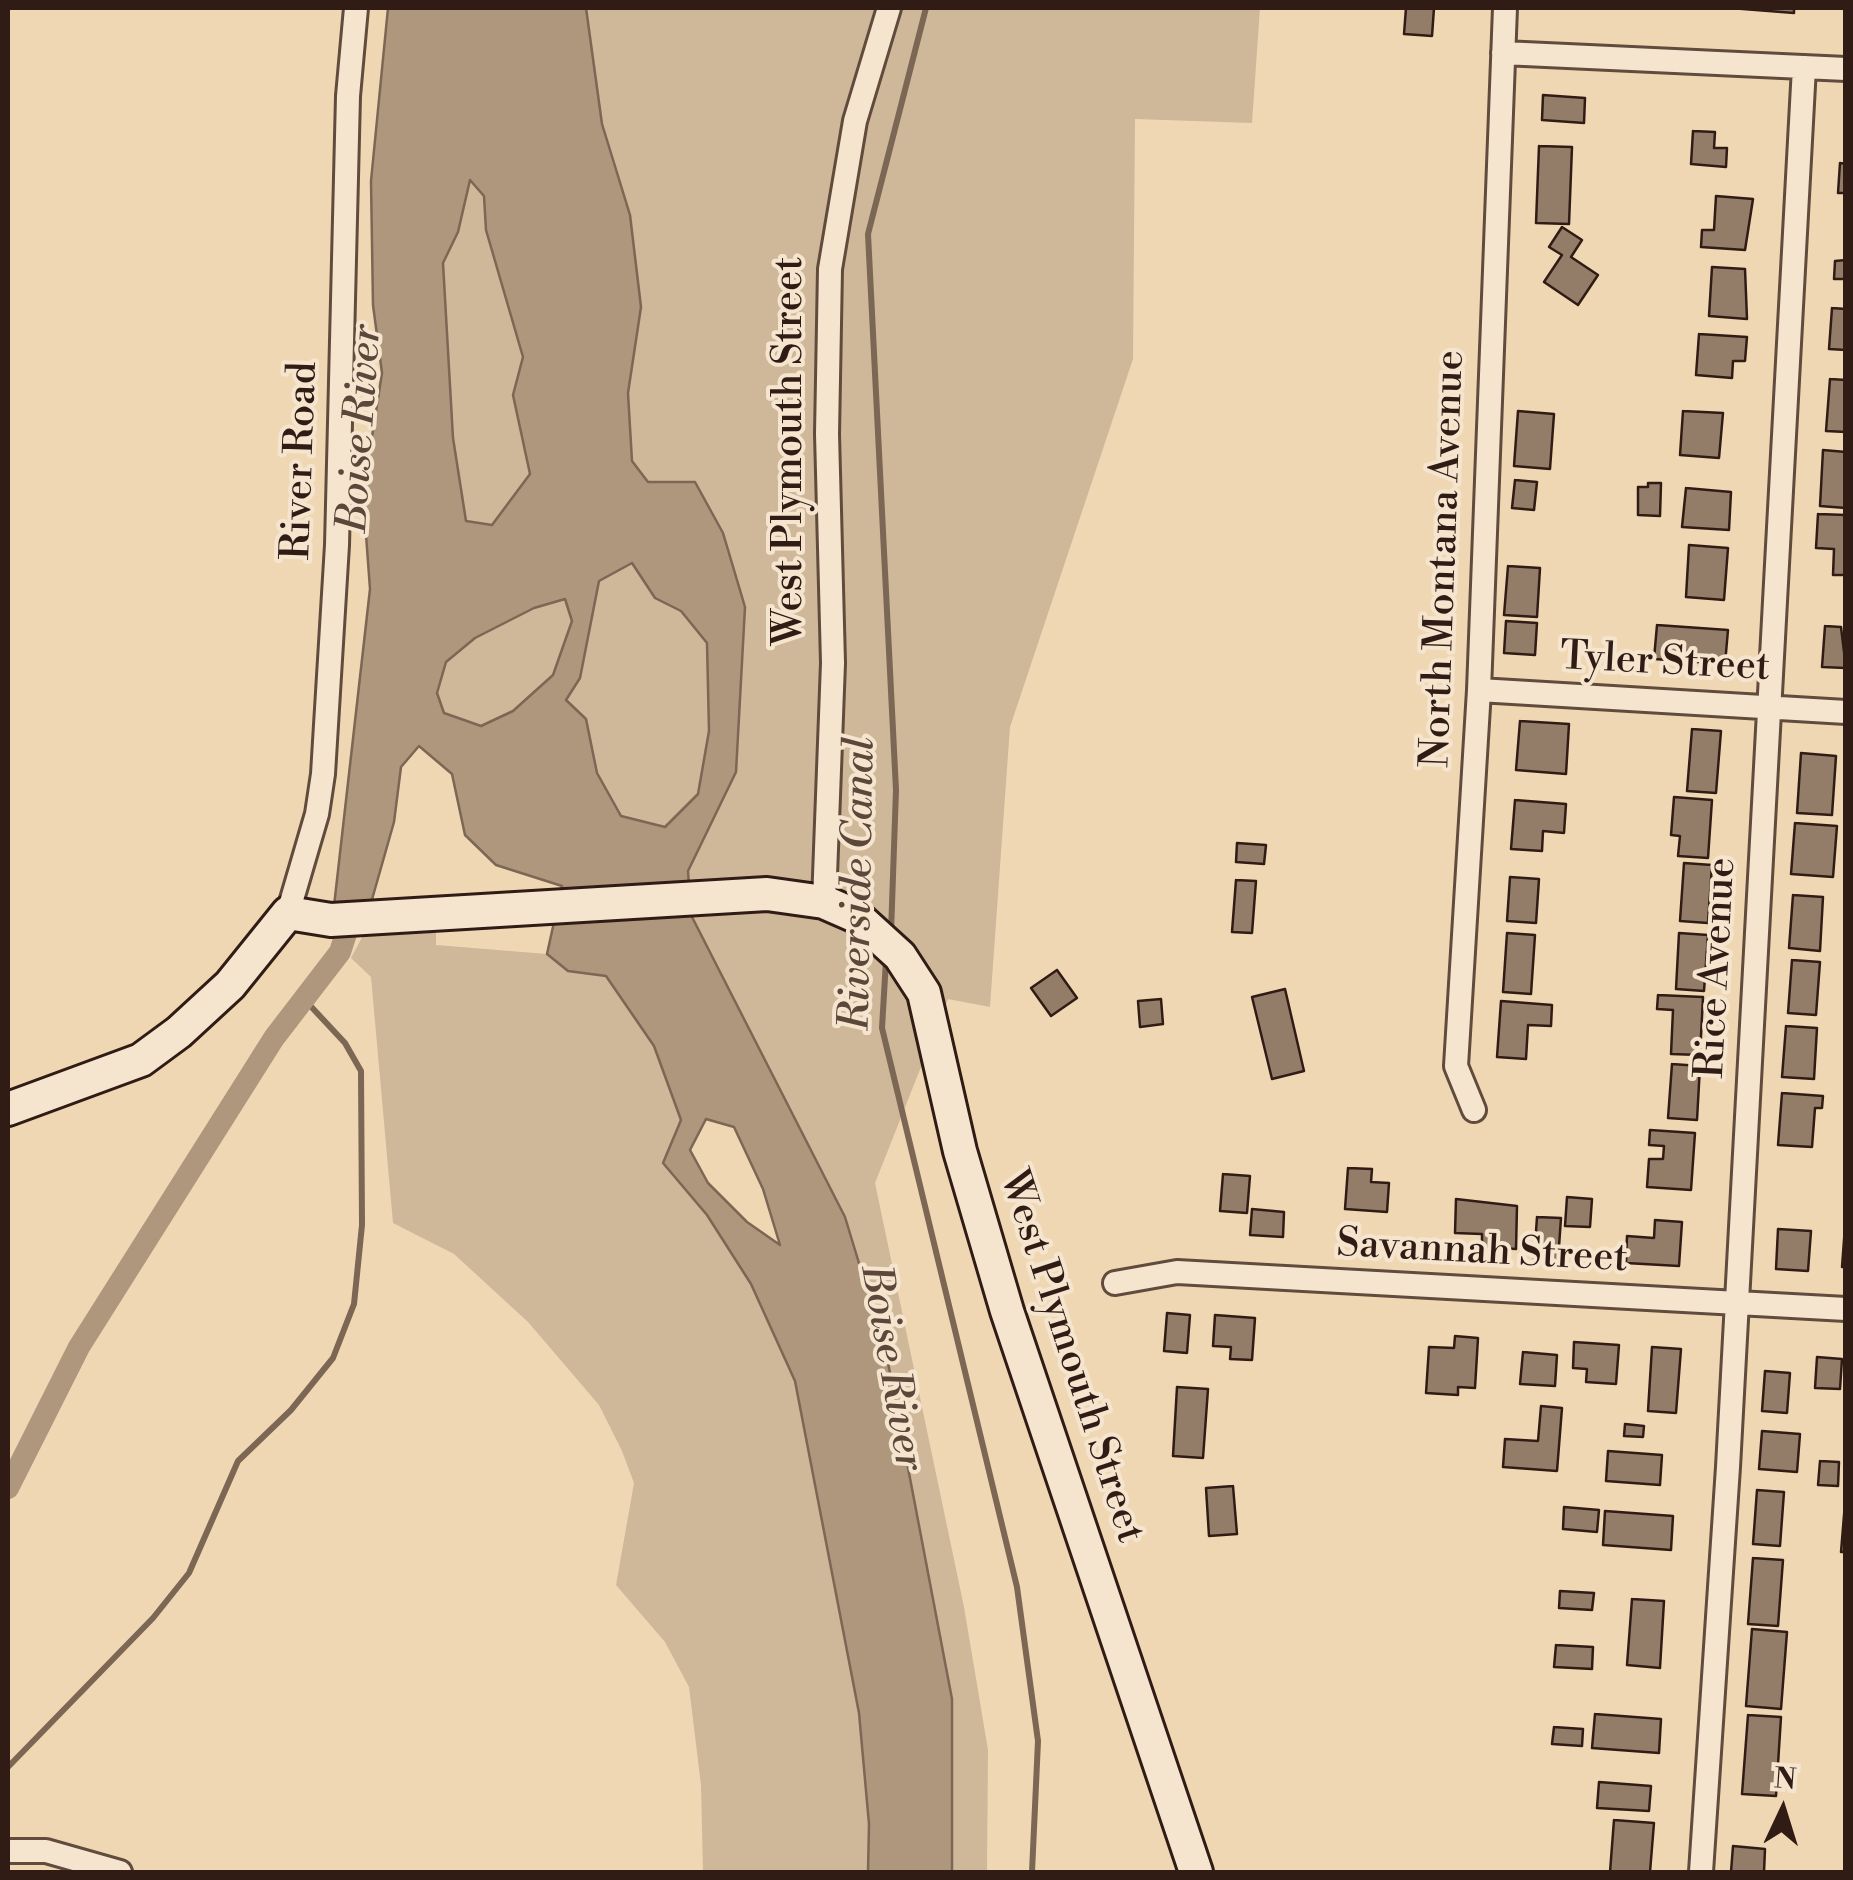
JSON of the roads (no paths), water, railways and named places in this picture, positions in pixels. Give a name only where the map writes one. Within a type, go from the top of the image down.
[{"type":"street","name":"River Road","points":[[288,913],[317,814],[323,774],[337,546],[348,96],[356,8]]},
{"type":"street","name":"West Plymouth Street","points":[[824,902],[833,662],[826,434],[830,269],[855,121],[889,8]]},
{"type":"street","name":"North Montana Avenue","points":[[1474,1110],[1456,1066],[1479,690],[1505,8]]},
{"type":"street","points":[[1504,53],[1846,69]]},
{"type":"street","name":"Rice Avenue","points":[[1701,1872],[1737,1304],[1804,67]]},
{"type":"street","name":"Tyler Street","points":[[1479,690],[1846,712]]},
{"type":"street","name":"West Plymouth Street","points":[[288,913],[331,920],[766,894],[824,902],[856,916],[890,946],[924,993],[960,1151],[1006,1312],[1196,1872]]},
{"type":"street","points":[[8,1109],[141,1060],[179,1032],[230,985],[288,913]]},
{"type":"street","name":"Savannah Street","points":[[1115,1284],[1177,1272],[1846,1308]]},
{"type":"street","points":[[11,1854],[46,1850],[120,1872]]},
{"type":"waterway","name":"Riverside Canal","points":[[891,933],[896,790],[868,234],[926,8]]},
{"type":"waterway","points":[[8,1488],[79,1347],[274,1038],[340,952],[355,906]]},
{"type":"waterway","name":"Riverside Canal","points":[[886,960],[882,1028],[1017,1587],[1038,1741],[1032,1872]]},
{"type":"waterway","points":[[8,1767],[153,1618],[189,1573],[238,1461],[291,1410],[333,1358],[354,1304],[362,1225],[361,1071],[345,1043],[304,999]]},
{"type":"water label","name":"Boise River","points":[[362,429]]},
{"type":"water label","name":"Boise River","points":[[890,1368]]}]
